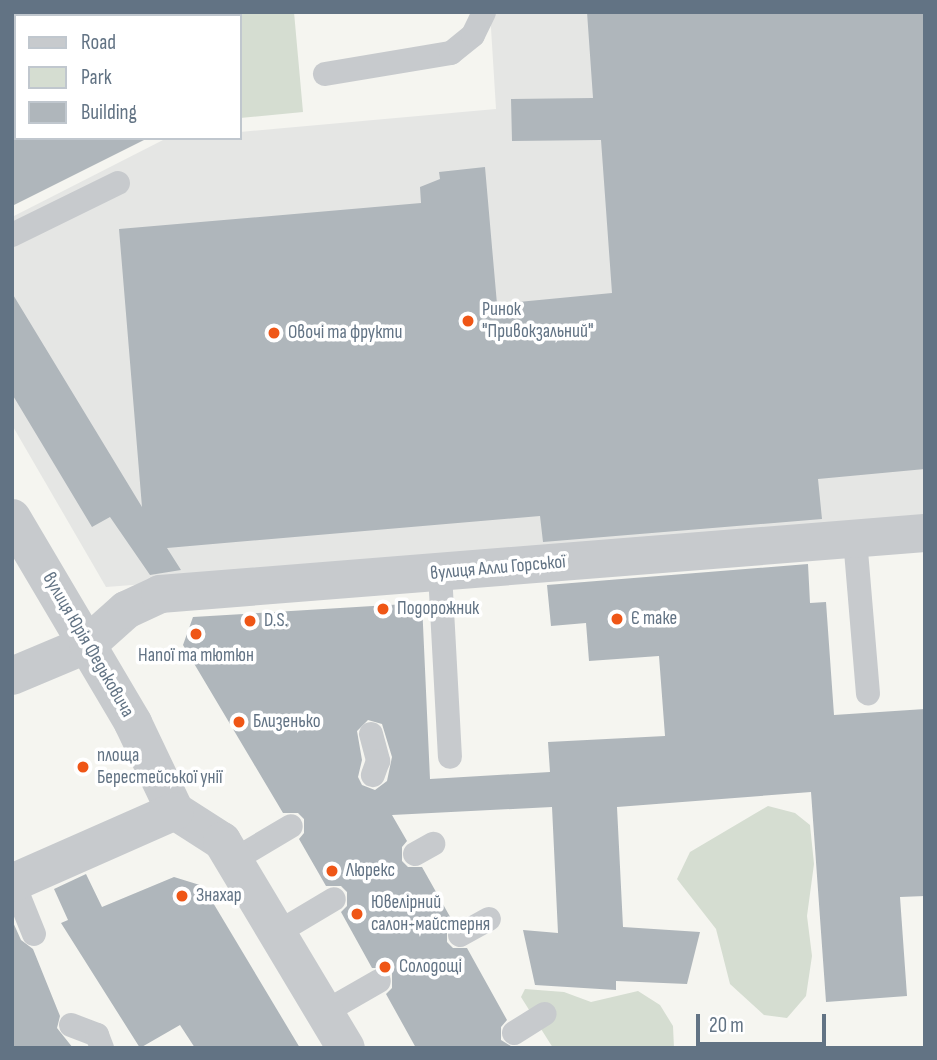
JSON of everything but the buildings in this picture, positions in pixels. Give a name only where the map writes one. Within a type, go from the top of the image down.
[{"type":"street","name":"вулиця Юрія Федьковича","points":[[12,518],[133,723],[175,811]]},
{"type":"street","name":"вулиця Алли Горської","points":[[88,644],[126,610],[160,594],[925,533]]},
{"type":"street","points":[[12,676],[88,644]]},
{"type":"street","points":[[13,882],[175,811],[222,841],[346,1048]]},
{"type":"lane","points":[[325,75],[451,53],[473,36],[484,12]]},
{"type":"lane","points":[[12,235],[118,183]]},
{"type":"lane","points":[[855,539],[867,693]]},
{"type":"lane","points":[[440,573],[450,757]]},
{"type":"lane","points":[[371,734],[378,761],[373,775]]},
{"type":"lane","points":[[234,860],[290,826]]},
{"type":"lane","points":[[13,882],[34,934]]},
{"type":"lane","points":[[277,933],[334,899]]},
{"type":"lane","points":[[460,935],[489,919]]},
{"type":"lane","points":[[325,1012],[379,981]]},
{"type":"lane","points":[[514,1032],[544,1014]]},
{"type":"lane","points":[[71,1025],[97,1035],[102,1048]]},
{"type":"shaded area","name":"Ринок \"Привокзальний\"","points":[[490,12],[925,12],[925,524],[106,587],[12,425],[12,217],[163,140],[242,140],[242,132],[496,109]]},
{"type":"green space","points":[[163,12],[294,12],[303,112],[242,118],[242,14]]},
{"type":"green space","points":[[768,806],[795,813],[810,825],[814,864],[807,916],[812,956],[806,996],[787,1018],[764,1015],[730,984],[716,929],[677,879],[690,852]]},
{"type":"green space","points":[[525,989],[564,992],[591,1002],[638,991],[660,1005],[673,1026],[674,1048],[553,1048],[521,997]]},
{"type":"place","name":"Ринок \"Привокзальний\"","points":[[468,321]]},
{"type":"place","name":"Овочі та фрукти","points":[[274,333]]},
{"type":"place","name":"Подорожник","points":[[383,609]]},
{"type":"place","name":"Є таке","points":[[617,619]]},
{"type":"place","name":"D.S.","points":[[250,621]]},
{"type":"place","name":"Напої та тютюн","points":[[196,634]]},
{"type":"place","name":"Близенько","points":[[239,722]]},
{"type":"place","name":"площа Берестейської унії","points":[[83,767]]},
{"type":"place","name":"Люрекс","points":[[332,871]]},
{"type":"place","name":"Знахар","points":[[182,896]]},
{"type":"place","name":"Ювелірний салон-майстерня","points":[[357,914]]},
{"type":"place","name":"Солодощі","points":[[385,967]]}]
